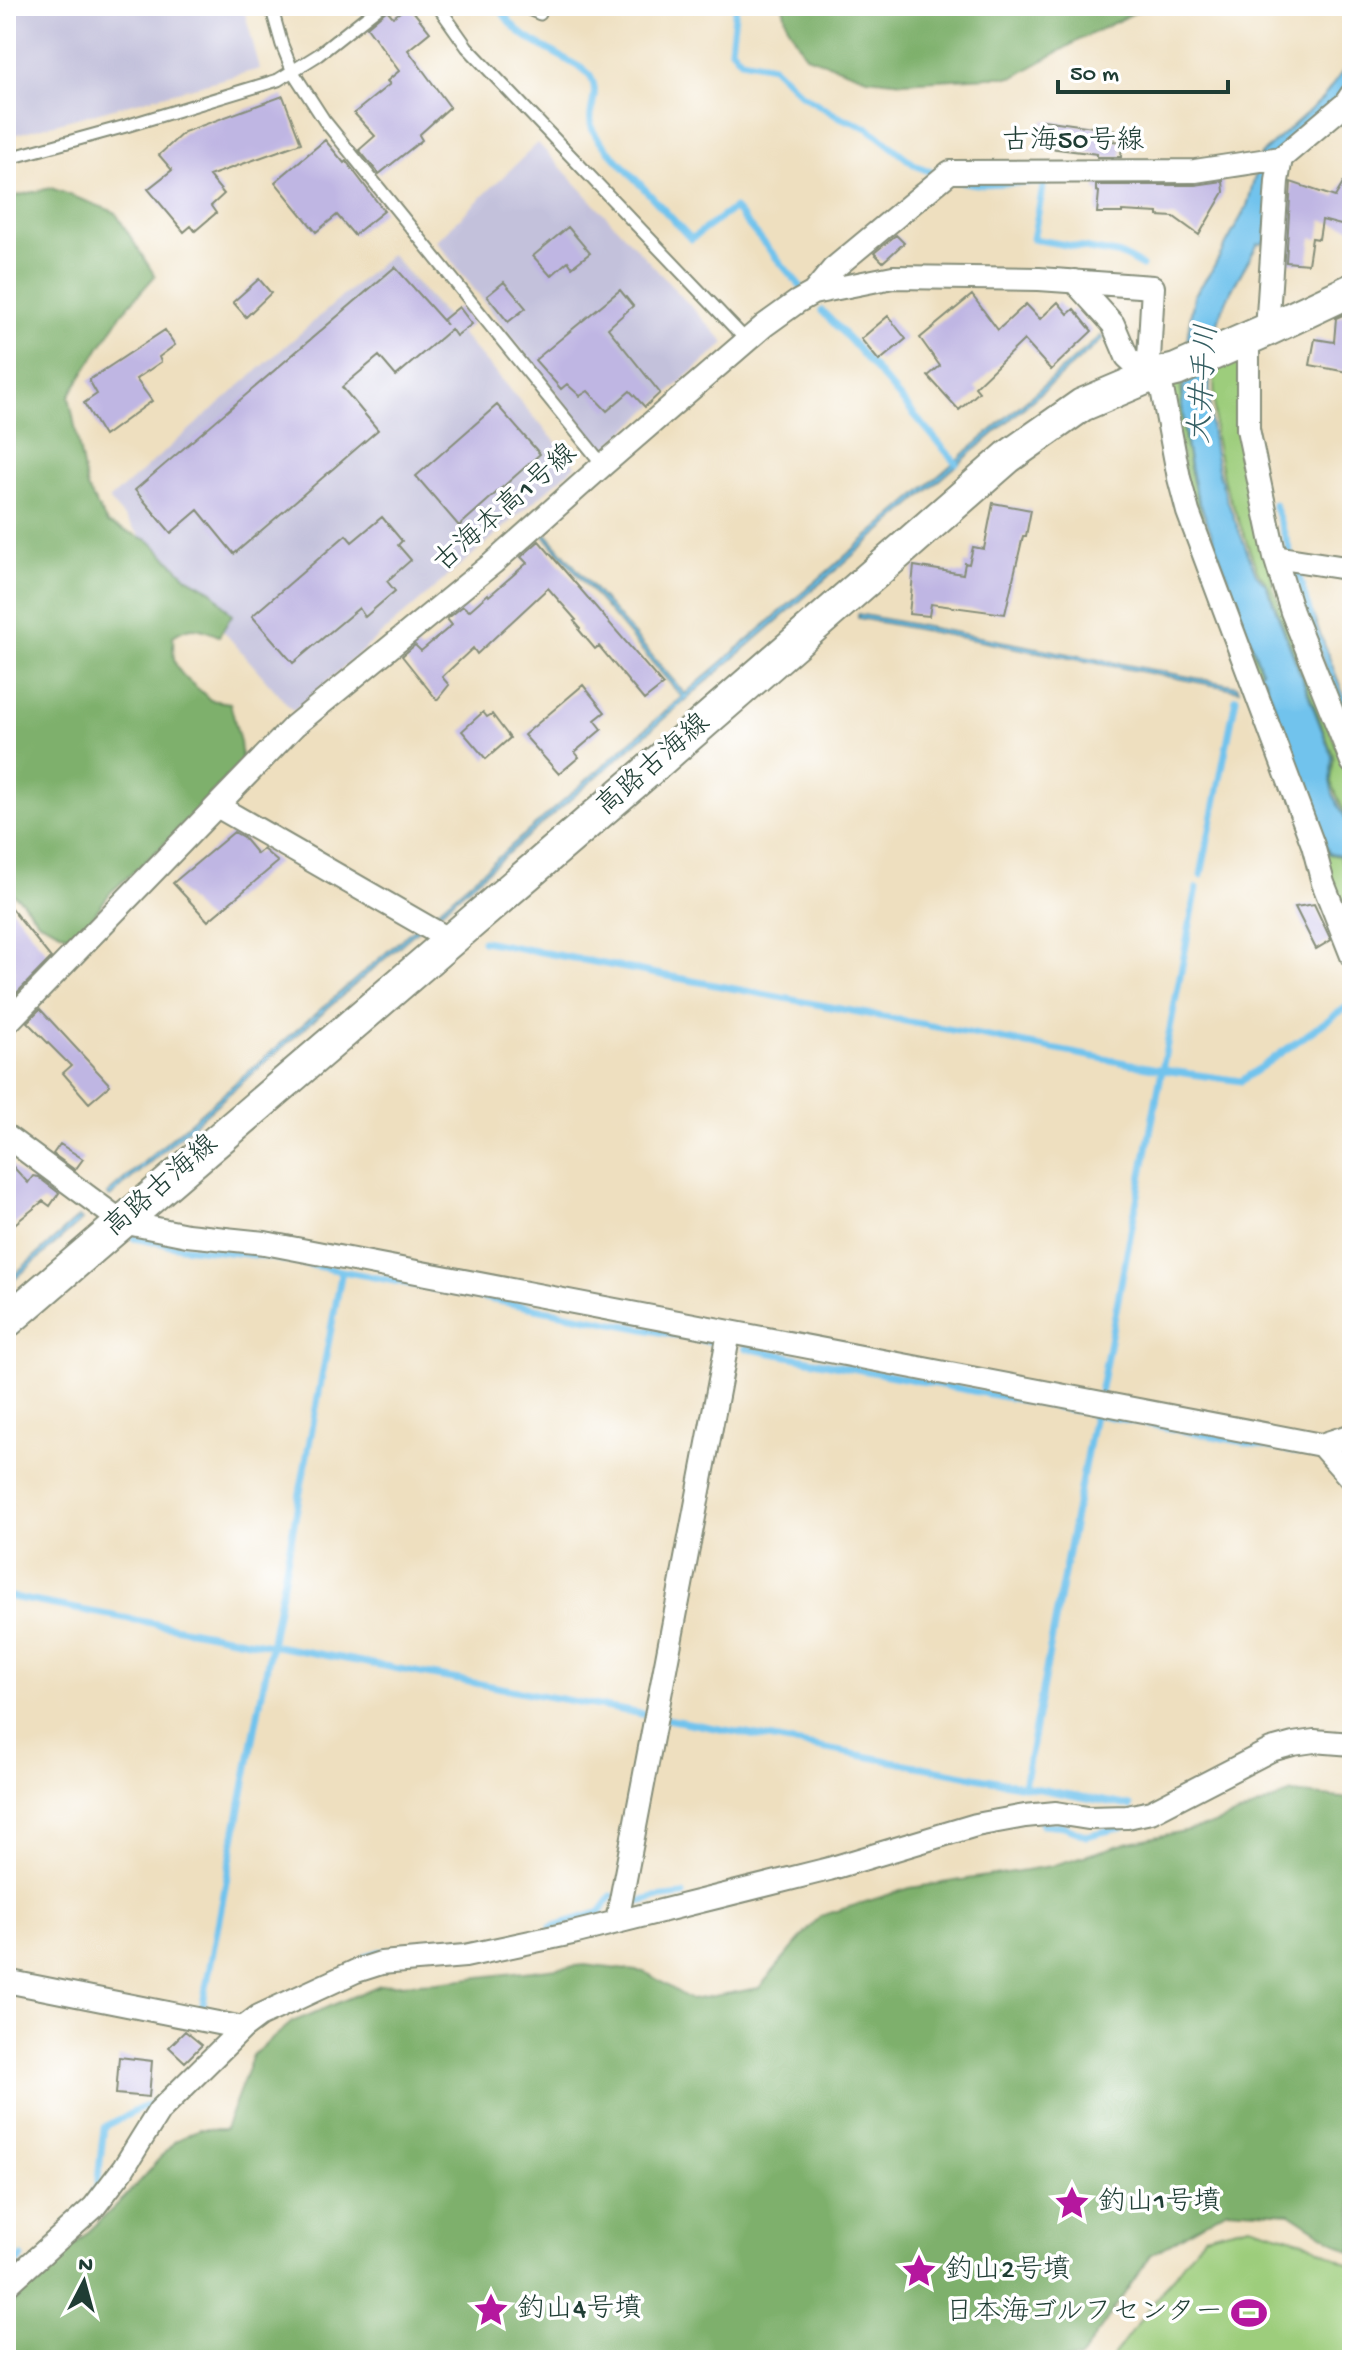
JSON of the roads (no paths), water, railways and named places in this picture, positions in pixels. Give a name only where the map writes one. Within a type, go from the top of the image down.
[{"type":"main road","name":"高路古海線","points":[[6,1322],[644,775],[1008,457],[1082,405],[1250,337],[1352,290]]},
{"type":"street","points":[[1352,94],[1345,104],[1281,158],[1250,337],[1248,429],[1275,557],[1292,612],[1352,762]]},
{"type":"street","name":"古海50号線","points":[[813,293],[833,269],[950,172],[1195,171],[1281,158]]},
{"type":"street","name":"古海本高1号線","points":[[6,1024],[294,726],[493,563],[747,341],[797,302],[813,293],[893,277],[1074,281],[1153,287],[1162,373]]},
{"type":"street","points":[[1074,281],[1113,324],[1127,357],[1162,373],[1162,389],[1188,512],[1352,956]]},
{"type":"street","points":[[1275,557],[1352,569]]},
{"type":"street","points":[[217,806],[450,940]]},
{"type":"street","points":[[6,1136],[122,1222],[187,1235],[265,1243],[1321,1445],[1352,1435]]},
{"type":"street","points":[[617,1921],[729,1333]]},
{"type":"street","points":[[1321,1445],[1352,1480]]},
{"type":"street","points":[[6,2286],[94,2207],[123,2169],[159,2111],[243,2028],[259,2016],[356,1971],[381,1963],[465,1956],[617,1921],[829,1869],[976,1825],[1056,1813],[1088,1818],[1127,1817],[1151,1812],[1271,1750],[1314,1741],[1352,1744]]},
{"type":"street","points":[[6,1981],[243,2028]]},
{"type":"lane","points":[[271,6],[293,72],[324,120],[603,465]]},
{"type":"lane","points":[[6,159],[278,80],[318,55],[380,6]]},
{"type":"lane","points":[[438,6],[467,47],[747,341]]},
{"type":"lane","points":[[522,6],[540,14]]},
{"type":"water","name":"大井手川","points":[[1352,59],[1352,88],[1278,154],[1265,243],[1258,244],[1222,310],[1212,351],[1209,390],[1214,451],[1227,498],[1256,574],[1266,585],[1332,757],[1330,782],[1333,794],[1352,832],[1352,879],[1340,855],[1329,853],[1264,677],[1261,678],[1259,673],[1262,671],[1195,489],[1182,405],[1194,296],[1247,206],[1261,154],[1322,99]]},
{"type":"water","points":[[1101,336],[1103,339],[426,924],[424,922],[682,697],[542,533],[544,531],[685,694]]},
{"type":"water","points":[[1311,610],[1352,717],[1352,736],[1308,619]]},
{"type":"water","points":[[858,614],[1237,686],[1239,690],[858,618]]},
{"type":"water","points":[[417,926],[420,928],[110,1197],[107,1194]]},
{"type":"water","points":[[79,1217],[82,1220],[15,1279],[13,1276]]},
{"type":"waterway","points":[[499,6],[522,34],[588,73],[594,87],[592,129],[598,139],[691,239],[734,208],[801,287]]},
{"type":"waterway","points":[[736,6],[731,48],[741,60],[772,66],[801,94],[837,116],[868,128],[915,165],[933,173]]},
{"type":"waterway","points":[[952,180],[977,184],[1044,182],[1033,239],[1122,255],[1142,266]]},
{"type":"waterway","points":[[822,311],[956,463]]},
{"type":"waterway","points":[[1274,504],[1290,551]]},
{"type":"waterway","points":[[1297,570],[1312,622]]},
{"type":"waterway","points":[[1201,875],[1236,698]]},
{"type":"waterway","points":[[1100,1393],[1197,888]]},
{"type":"waterway","points":[[483,941],[1163,1070],[1241,1081],[1351,1004]]},
{"type":"waterway","points":[[134,1238],[264,1256],[712,1342]]},
{"type":"waterway","points":[[202,2009],[342,1271]]},
{"type":"waterway","points":[[745,1348],[1318,1456]]},
{"type":"waterway","points":[[1024,1786],[1094,1415]]},
{"type":"waterway","points":[[6,1596],[642,1714]]},
{"type":"waterway","points":[[667,1719],[1130,1806]]},
{"type":"waterway","points":[[1042,1824],[1064,1826],[1086,1836],[1122,1827]]},
{"type":"waterway","points":[[630,1904],[683,1895]]},
{"type":"waterway","points":[[551,1927],[600,1912],[612,1896]]},
{"type":"waterway","points":[[696,1914],[725,1906]]},
{"type":"waterway","points":[[366,1956],[425,1948]]},
{"type":"waterway","points":[[93,2192],[97,2188],[104,2127],[155,2101]]},
{"type":"waterway","points":[[6,2271],[22,2257]]},
{"type":"place","name":"釣山1号墳","points":[[1072,2203]]},
{"type":"place","name":"釣山2号墳","points":[[919,2271]]},
{"type":"place","name":"釣山4号墳","points":[[491,2310]]},
{"type":"place","name":"日本海ゴルフセンター","points":[[1249,2313]]}]
